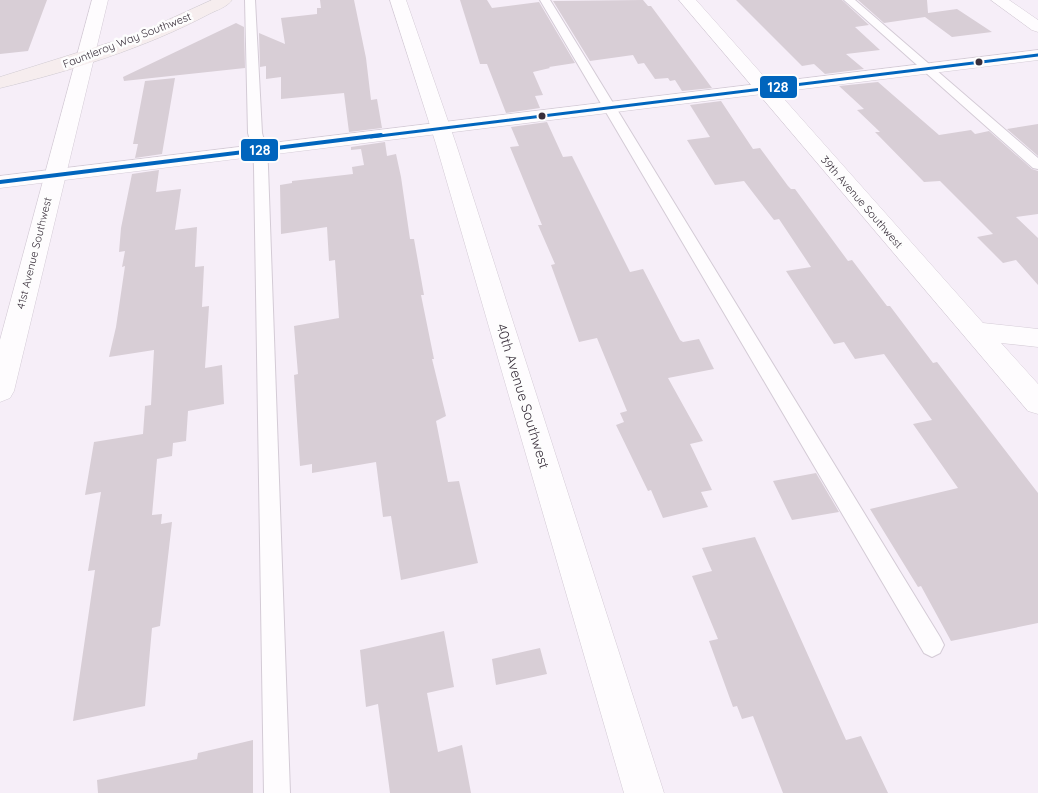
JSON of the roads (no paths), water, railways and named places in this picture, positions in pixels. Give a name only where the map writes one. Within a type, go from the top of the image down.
[{"type":"main road","name":"Fauntleroy Way Southwest","points":[[0,83],[86,58],[176,22],[224,0]]},
{"type":"street","name":"41st Avenue Southwest","points":[[0,391],[100,0]]},
{"type":"street","name":"40th Avenue Southwest","points":[[398,0],[441,128],[644,793]]},
{"type":"street","name":"39th Avenue Southwest","points":[[687,0],[1038,403]]},
{"type":"street","points":[[999,0],[1038,27]]},
{"type":"street","points":[[0,182],[1038,55]]},
{"type":"street","points":[[976,331],[1038,338]]},
{"type":"lane","points":[[250,0],[255,133],[260,151],[277,793]]},
{"type":"lane","points":[[545,0],[932,645]]},
{"type":"lane","points":[[849,0],[1038,165]]}]
